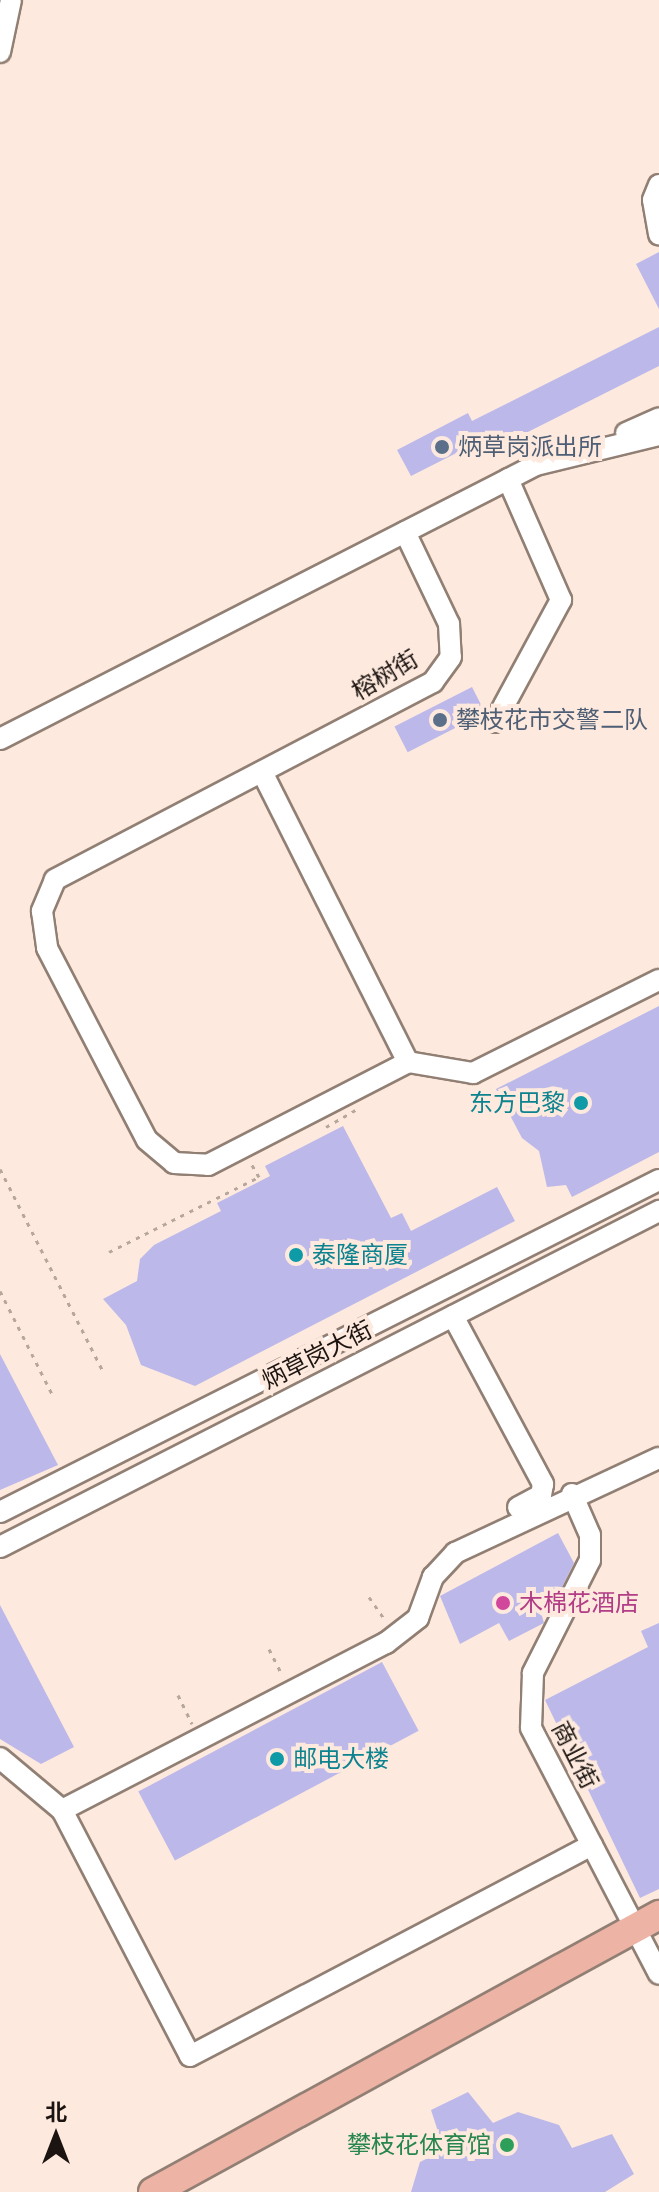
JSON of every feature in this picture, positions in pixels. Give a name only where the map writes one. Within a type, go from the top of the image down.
[{"type":"highway","points":[[153,2192],[649,1931]]},
{"type":"highway","points":[[187,2192],[649,1931]]},
{"type":"street","points":[[0,52],[11,0]]},
{"type":"street","points":[[659,185],[653,200],[659,234]]},
{"type":"street","points":[[0,739],[508,479],[659,418]]},
{"type":"street","points":[[599,444],[659,435]]},
{"type":"street","points":[[495,722],[561,600],[508,479]]},
{"type":"street","name":"榕树街","points":[[405,532],[449,624],[451,657],[433,682],[55,880],[42,911],[47,948],[147,1140],[174,1163],[208,1165],[408,1062]]},
{"type":"street","points":[[262,772],[408,1062],[473,1073],[659,980]]},
{"type":"street","points":[[0,1512],[659,1180]]},
{"type":"street","name":"炳草岗大街","points":[[0,1547],[659,1211]]},
{"type":"street","points":[[453,1316],[543,1484],[541,1495],[456,1539],[455,1553]]},
{"type":"street","points":[[62,1810],[386,1643],[418,1618],[433,1577],[455,1553],[572,1494],[659,1458]]},
{"type":"street","name":"商业街","points":[[572,1494],[590,1535],[590,1560],[533,1673],[527,1700],[531,1728],[592,1845],[649,1931],[659,1974]]},
{"type":"street","points":[[0,1758],[62,1810],[190,2056],[592,1845]]},
{"type":"path","points":[[317,1132],[356,1113],[348,1093]]},
{"type":"path","points":[[109,1252],[259,1177],[251,1163],[264,1157]]},
{"type":"path","points":[[0,1169],[102,1369]]},
{"type":"path","points":[[0,1291],[52,1394]]},
{"type":"path","points":[[269,1649],[291,1692]]},
{"type":"path","points":[[178,1695],[200,1739]]},
{"type":"building","points":[[659,252],[659,309],[636,264]]},
{"type":"building","points":[[659,327],[659,366],[494,449],[488,437],[411,476],[397,450],[468,413],[472,421]]},
{"type":"building","name":"攀枝花市交警二队","points":[[472,687],[485,713],[408,752],[394,726]]},
{"type":"building","name":"东方巴黎","points":[[659,1006],[659,1152],[572,1197],[566,1185],[547,1187],[539,1151],[522,1138],[496,1089]]},
{"type":"building","name":"泰隆商厦","points":[[343,1126],[391,1218],[402,1213],[411,1231],[497,1187],[515,1221],[195,1386],[141,1365],[126,1325],[103,1299],[137,1281],[140,1259],[154,1245],[221,1211],[217,1203],[270,1176],[265,1166]]},
{"type":"building","points":[[0,1354],[58,1465],[0,1490]]},
{"type":"building","points":[[558,1533],[574,1563],[560,1591],[538,1602],[544,1623],[509,1641],[499,1623],[460,1644],[440,1596]]},
{"type":"building","points":[[0,1605],[74,1747],[41,1764],[0,1739]]},
{"type":"building","points":[[659,1623],[659,1889],[640,1898],[545,1700],[648,1647],[641,1631]]},
{"type":"building","name":"邮电大楼","points":[[382,1662],[419,1731],[175,1860],[138,1792]]},
{"type":"building","name":"攀枝花体育馆","points":[[468,2092],[493,2123],[518,2112],[559,2125],[572,2148],[612,2134],[634,2174],[605,2192],[411,2192],[420,2162],[444,2150],[431,2110]]},
{"type":"place","name":"炳草岗派出所","points":[[442,447]]},
{"type":"place","name":"攀枝花市交警二队","points":[[440,720]]},
{"type":"place","name":"东方巴黎","points":[[581,1103]]},
{"type":"place","name":"泰隆商厦","points":[[296,1255]]},
{"type":"place","name":"木棉花酒店","points":[[503,1603]]},
{"type":"place","name":"邮电大楼","points":[[277,1759]]},
{"type":"place","name":"攀枝花体育馆","points":[[507,2145]]}]
